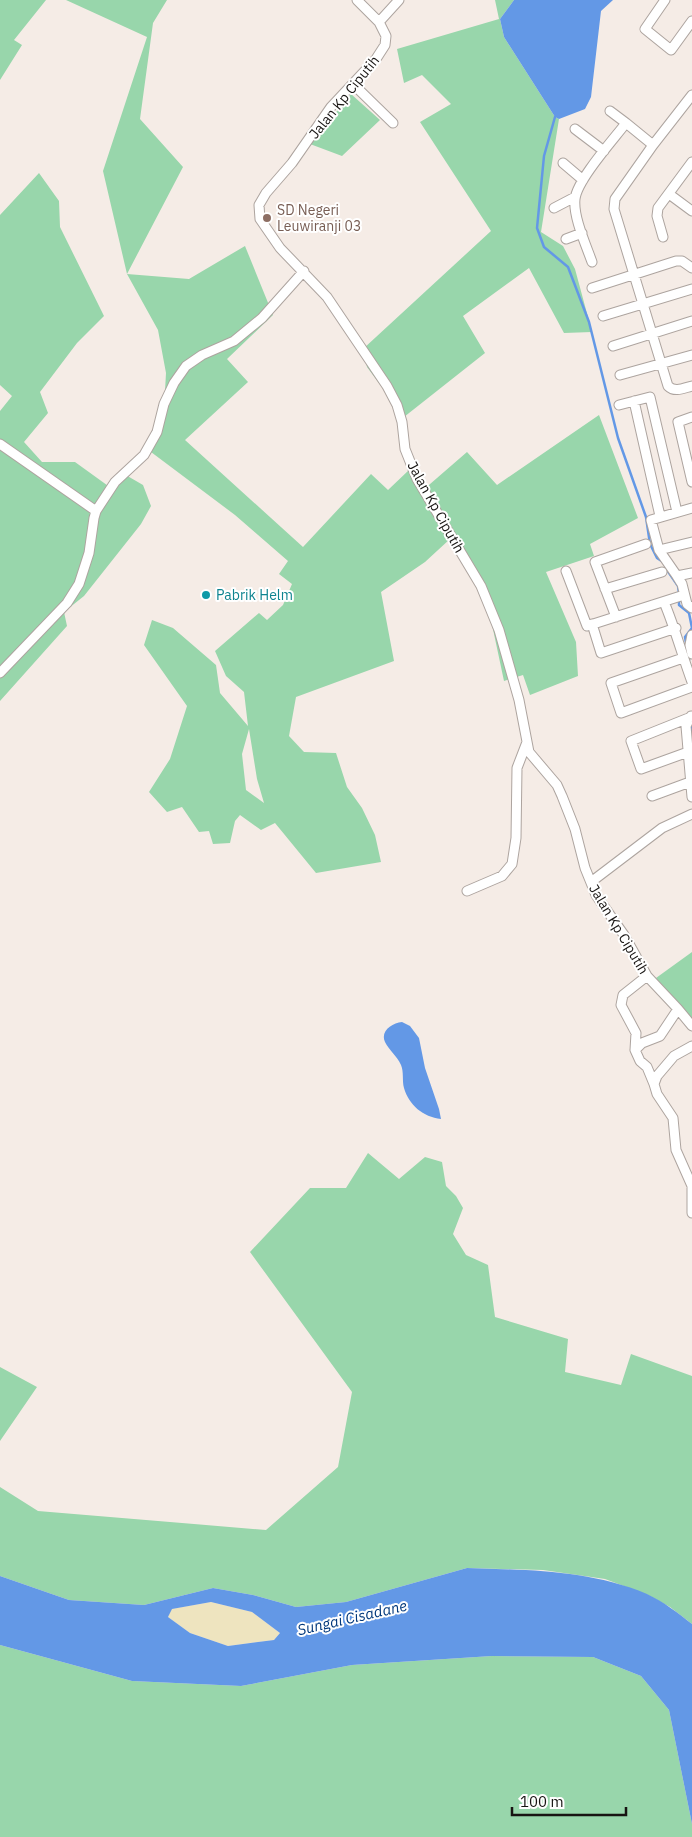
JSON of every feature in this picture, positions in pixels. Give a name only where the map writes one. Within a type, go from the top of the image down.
[{"type":"street","points":[[357,0],[379,22],[400,0]]},
{"type":"street","points":[[665,0],[645,29],[671,50],[692,21]]},
{"type":"street","name":"Jalan Kp Ciputih","points":[[379,22],[386,36],[385,45],[376,59],[331,107],[292,163],[266,194],[259,206],[260,219],[265,229],[280,248],[327,297],[387,386],[397,405],[402,422],[405,449],[417,479],[480,586],[499,630],[519,700],[526,742],[530,752],[557,785],[575,829],[585,868],[596,895],[624,935],[647,976],[692,1026]]},
{"type":"street","points":[[353,84],[392,123]]},
{"type":"street","points":[[692,95],[653,145],[615,199],[614,209],[668,386],[671,389],[677,390],[692,386]]},
{"type":"street","points":[[610,111],[653,145]]},
{"type":"street","points":[[592,262],[575,209],[575,198],[583,180],[626,123]]},
{"type":"street","points":[[575,129],[604,151]]},
{"type":"street","points":[[662,237],[657,216],[658,208],[692,162]]},
{"type":"street","points":[[563,163],[583,180]]},
{"type":"street","points":[[669,194],[692,211]]},
{"type":"street","points":[[554,208],[575,198]]},
{"type":"street","points":[[566,239],[582,233]]},
{"type":"street","points":[[592,288],[676,261],[682,260],[692,268]]},
{"type":"street","points":[[0,674],[67,603],[79,584],[89,553],[96,511],[116,482],[144,455],[158,432],[164,404],[170,390],[186,366],[202,355],[234,341],[262,318],[304,271]]},
{"type":"street","points":[[603,316],[692,289]]},
{"type":"street","points":[[613,346],[692,321]]},
{"type":"street","points":[[620,375],[692,355]]},
{"type":"street","points":[[619,405],[650,397],[677,512]]},
{"type":"street","points":[[634,401],[660,516]]},
{"type":"street","points":[[692,417],[678,422],[689,453],[692,482]]},
{"type":"street","points":[[0,444],[96,511]]},
{"type":"street","points":[[566,571],[587,626],[664,602],[686,602],[682,584],[659,550],[651,520],[692,508]]},
{"type":"street","points":[[659,550],[692,542]]},
{"type":"street","points":[[616,617],[595,562],[646,544]]},
{"type":"street","points":[[605,589],[662,572]]},
{"type":"street","points":[[677,576],[692,573]]},
{"type":"street","points":[[664,602],[688,656],[692,682]]},
{"type":"street","points":[[592,624],[601,653],[676,628]]},
{"type":"street","points":[[688,656],[692,636]]},
{"type":"street","points":[[688,656],[610,683],[621,713],[692,687]]},
{"type":"street","points":[[688,752],[641,769],[631,740],[692,715]]},
{"type":"street","points":[[692,715],[686,726],[692,797]]},
{"type":"street","points":[[467,892],[502,876],[512,864],[516,838],[517,768],[526,742]]},
{"type":"street","points":[[652,796],[690,782]]},
{"type":"street","points":[[591,882],[662,828],[692,814]]},
{"type":"street","points":[[647,976],[623,995],[622,1005],[636,1033],[635,1050],[640,1061],[647,1067],[657,1094],[673,1118],[676,1150],[692,1185],[692,1213]]},
{"type":"street","points":[[635,1050],[642,1043],[660,1036],[678,1009]]},
{"type":"street","points":[[654,1084],[657,1076],[674,1056],[692,1046]]},
{"type":"green space","points":[[0,0],[46,0],[14,40],[22,45],[0,80]]},
{"type":"green space","points":[[66,0],[167,0],[153,23],[140,119],[183,167],[127,274],[103,171],[147,37]]},
{"type":"green space","points":[[495,0],[514,0],[500,19],[504,37],[555,117],[559,119],[541,232],[563,246],[575,269],[592,332],[564,333],[529,268],[463,316],[485,353],[404,417],[367,367],[363,349],[491,231],[420,122],[451,104],[422,75],[404,83],[397,49],[499,19]]},
{"type":"green space","points":[[351,94],[380,120],[342,156],[310,144]]},
{"type":"green space","points":[[39,173],[59,201],[60,227],[104,316],[77,343],[40,392],[48,413],[24,442],[42,462],[75,462],[111,488],[124,474],[143,485],[151,506],[141,524],[84,596],[64,612],[67,626],[0,701],[0,411],[12,396],[0,385],[0,215]]},
{"type":"green space","points":[[245,246],[273,315],[227,359],[248,382],[185,440],[303,547],[371,474],[388,490],[409,470],[422,491],[467,452],[497,485],[599,415],[638,518],[590,544],[594,556],[546,572],[576,642],[578,676],[530,695],[523,675],[504,681],[487,601],[450,539],[425,562],[381,592],[394,661],[296,697],[289,736],[304,752],[336,753],[347,787],[362,808],[375,835],[381,862],[316,873],[275,823],[261,830],[240,815],[235,821],[230,843],[213,844],[209,831],[199,832],[182,807],[167,812],[149,792],[170,759],[187,706],[144,645],[152,620],[173,628],[216,665],[220,693],[248,726],[244,692],[226,676],[215,651],[259,613],[267,620],[283,605],[292,584],[279,574],[288,561],[235,515],[151,452],[163,427],[166,373],[158,330],[127,274],[189,279]],"holes":[[[249,729],[257,779],[264,803],[246,790],[242,754]]]},
{"type":"green space","points":[[692,952],[692,1023],[689,1025],[656,978]]},
{"type":"green space","points":[[368,1153],[399,1179],[425,1157],[442,1162],[446,1186],[456,1196],[463,1208],[453,1234],[466,1255],[488,1265],[495,1317],[568,1339],[565,1372],[621,1385],[631,1354],[692,1376],[692,1624],[670,1607],[648,1595],[605,1579],[543,1570],[467,1568],[346,1602],[296,1607],[253,1595],[213,1588],[144,1605],[69,1600],[0,1576],[0,1487],[38,1511],[266,1530],[338,1467],[352,1392],[250,1252],[310,1188],[346,1188]]},
{"type":"green space","points":[[0,1367],[37,1387],[0,1441]]},
{"type":"green space","points":[[0,1645],[132,1681],[241,1686],[352,1665],[492,1656],[593,1657],[641,1676],[669,1710],[692,1824],[692,1837],[0,1837]]},
{"type":"sand","points":[[211,1602],[252,1612],[280,1633],[274,1640],[228,1646],[190,1633],[168,1617],[171,1609]]},
{"type":"water","points":[[514,0],[613,0],[601,11],[591,97],[585,109],[559,119],[555,117],[504,37],[500,19]]},
{"type":"water","points":[[402,1022],[410,1026],[419,1038],[425,1068],[441,1119],[428,1116],[409,1100],[404,1088],[401,1065],[385,1042],[384,1034],[388,1028]]},
{"type":"water","name":"Sungai Cisadane","points":[[467,1568],[536,1571],[603,1580],[647,1594],[665,1604],[692,1624],[692,1824],[669,1710],[641,1676],[593,1657],[492,1656],[352,1665],[241,1686],[132,1681],[0,1645],[0,1576],[69,1600],[144,1605],[213,1588],[253,1595],[296,1607],[346,1602]],"holes":[[[211,1602],[252,1612],[280,1633],[274,1640],[228,1646],[190,1633],[168,1617],[172,1609]]]},
{"type":"waterway","points":[[555,117],[544,156],[537,228],[544,247],[568,267],[589,322],[618,438],[646,517],[650,544],[657,558],[663,562]]},
{"type":"waterway","points":[[668,568],[667,570],[678,586],[679,593]]},
{"type":"waterway","points":[[679,599],[679,605],[689,613],[692,628],[685,637],[689,660]]},
{"type":"waterway","points":[[692,725],[692,736]]},
{"type":"place","name":"SD Negeri Leuwiranji 03","points":[[267,218]]},
{"type":"place","name":"Pabrik Helm","points":[[206,595]]}]
